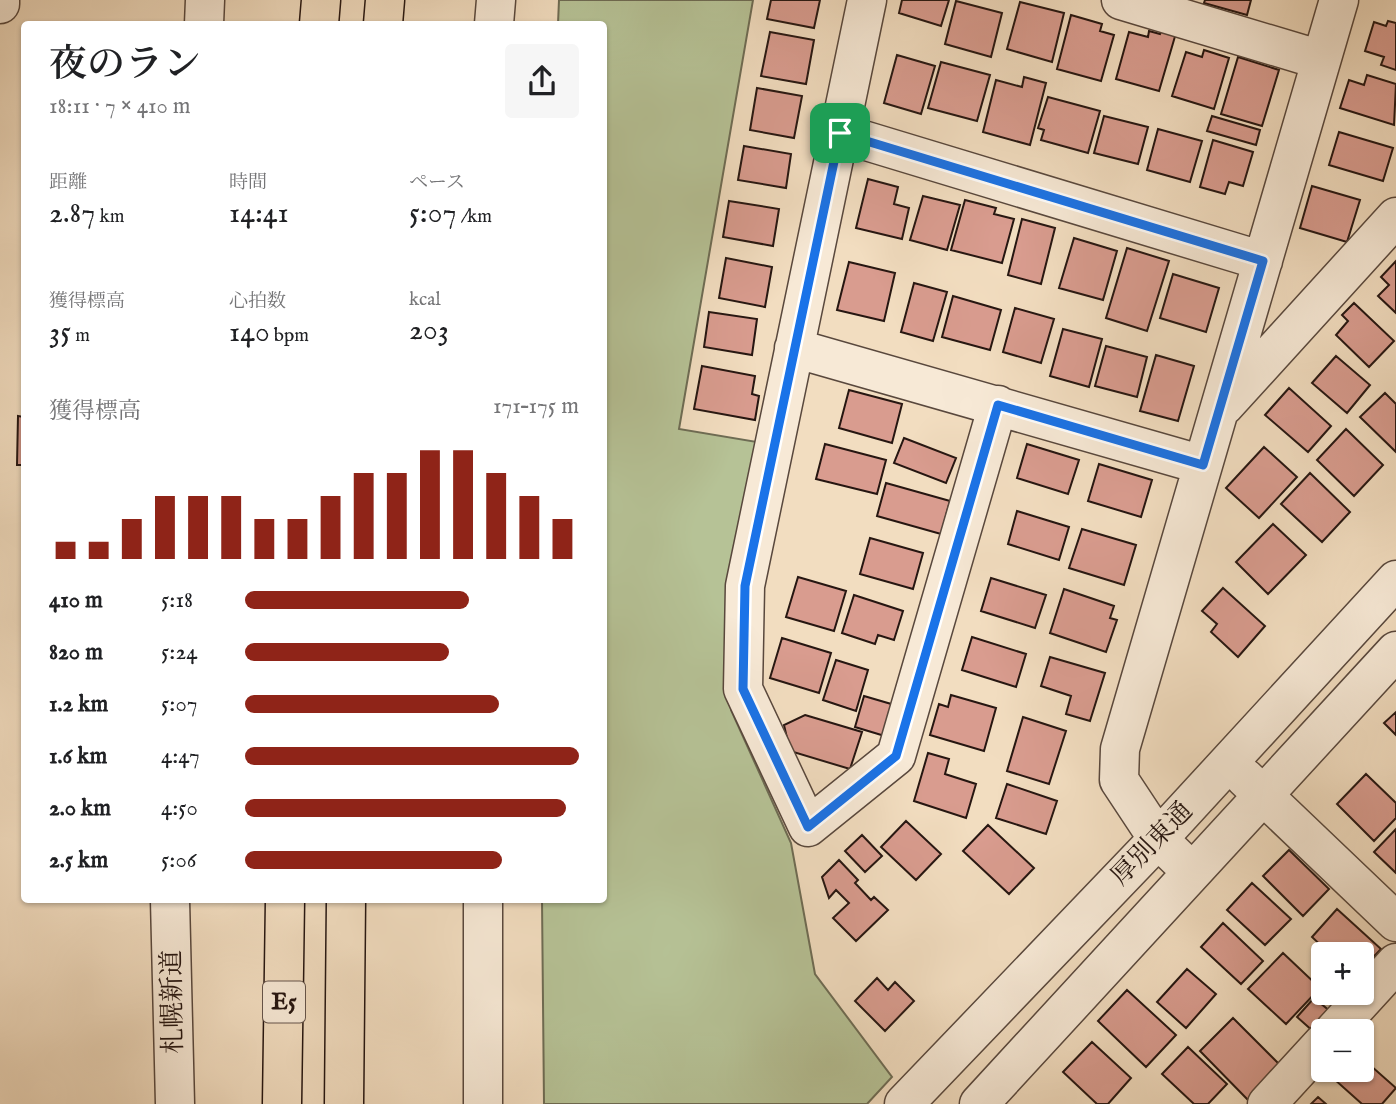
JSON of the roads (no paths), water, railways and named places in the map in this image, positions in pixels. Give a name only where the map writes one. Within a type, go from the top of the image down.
[{"type":"highway","points":[[319,21],[321,0]]},
{"type":"highway","points":[[383,21],[385,0]]},
{"type":"highway","name":"E5","points":[[282,1104],[285,903]]},
{"type":"highway","points":[[344,1104],[346,903]]},
{"type":"street","points":[[204,21],[205,0]]},
{"type":"street","points":[[494,21],[496,0]]},
{"type":"street","points":[[867,0],[745,586],[743,689],[808,827],[896,756],[998,405]]},
{"type":"street","points":[[1121,0],[1321,60]]},
{"type":"street","points":[[1192,872],[1158,839],[1119,780],[1121,749],[1339,0]]},
{"type":"street","points":[[840,133],[1263,261]]},
{"type":"street","points":[[1218,413],[1396,217]]},
{"type":"street","points":[[794,348],[1203,465]]},
{"type":"street","name":"厚別東通","points":[[904,1104],[1158,839],[1396,580]]},
{"type":"street","name":"厚別東通","points":[[979,1104],[1396,651]]},
{"type":"street","points":[[1228,762],[1396,922]]},
{"type":"street","name":"札幌新道","points":[[170,903],[175,1104]]},
{"type":"street","points":[[483,903],[483,1104]]},
{"type":"street","points":[[1345,1019],[1396,963]]},
{"type":"street","points":[[1267,1104],[1311,1055]]}]
